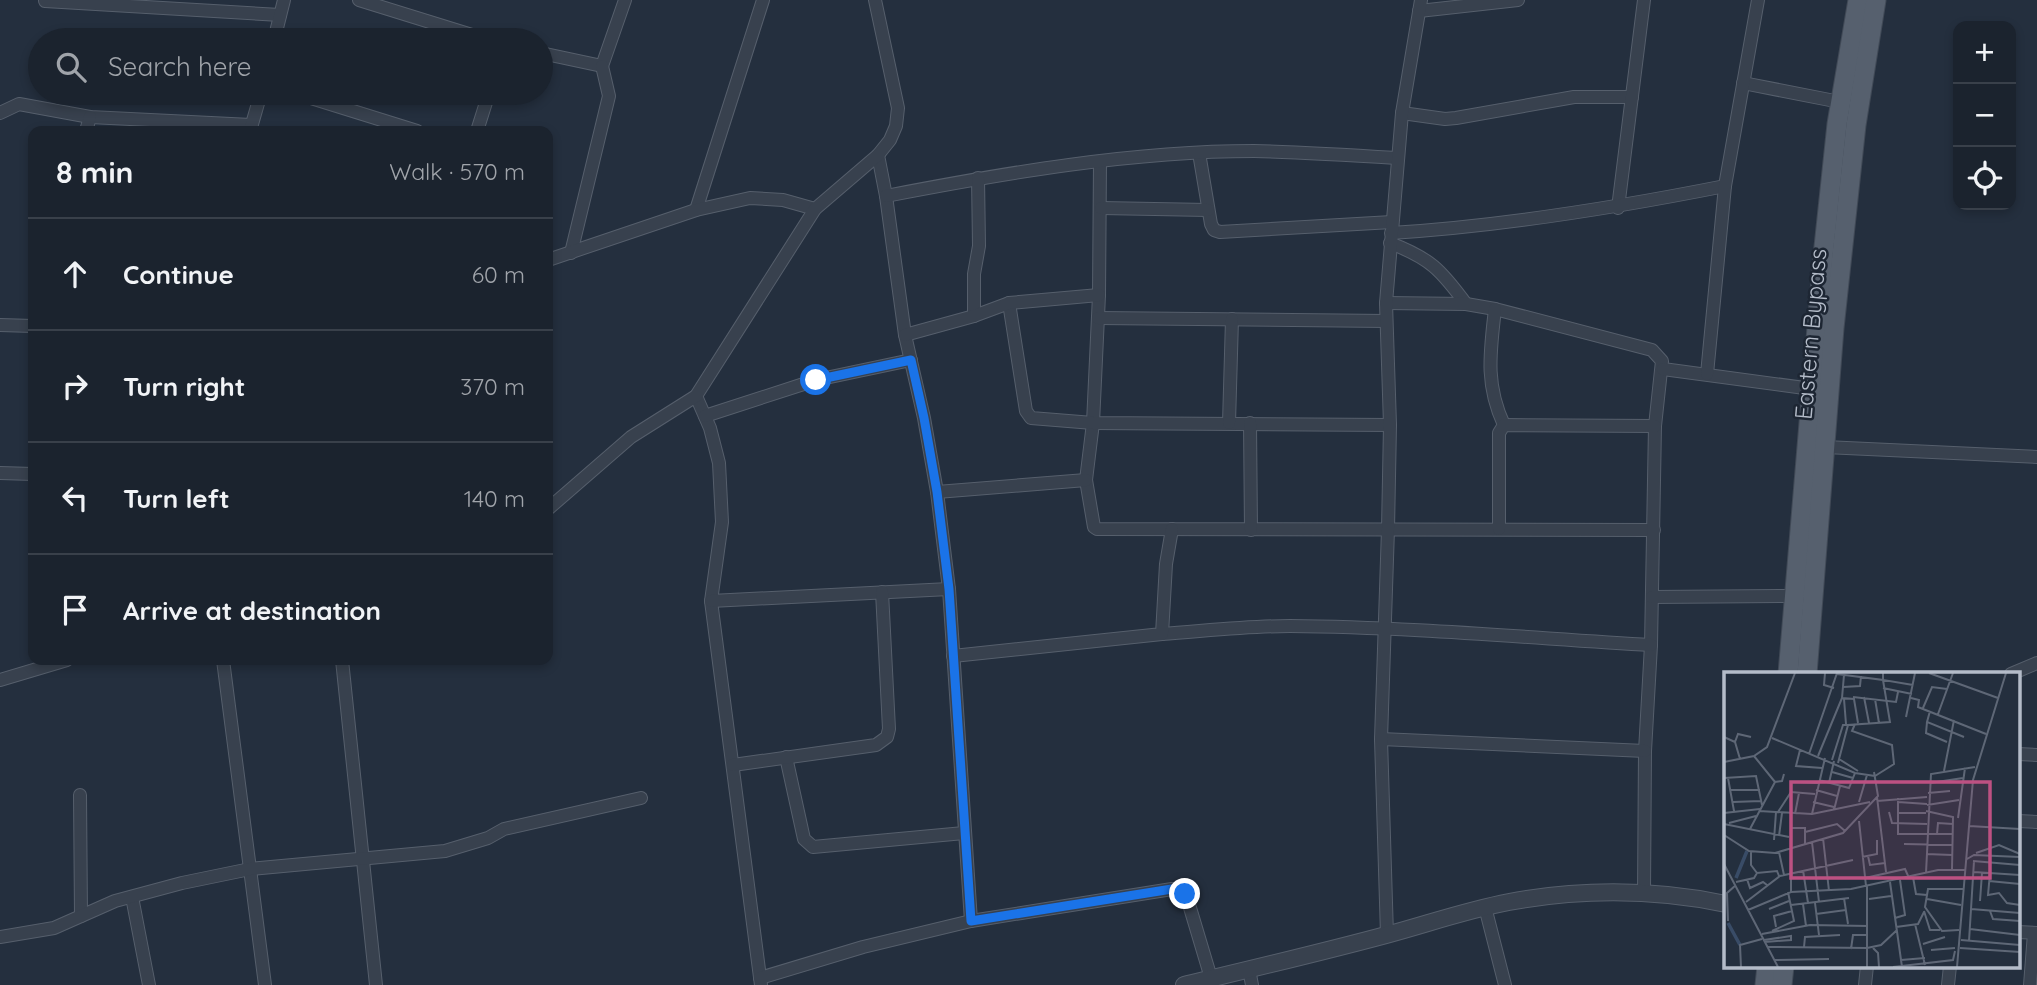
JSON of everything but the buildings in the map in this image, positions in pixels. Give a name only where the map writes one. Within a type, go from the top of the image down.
[{"type":"main road","name":"Eastern Bypass","points":[[1788,672],[1823,256],[1840,102],[1858,0]]},
{"type":"main road","name":"Eastern Bypass","points":[[1807,672],[1834,327],[1856,125],[1876,0]]},
{"type":"street","points":[[277,28],[284,0]]},
{"type":"street","points":[[359,0],[399,6],[457,28]]},
{"type":"street","points":[[571,253],[609,96],[602,66],[625,0]]},
{"type":"street","points":[[696,210],[762,0]]},
{"type":"street","points":[[553,500],[631,437],[696,396],[815,209],[878,155],[890,140],[896,126],[898,108],[875,0]]},
{"type":"street","points":[[1387,935],[1381,739],[1390,425],[1385,303],[1402,113],[1420,6],[1518,0]]},
{"type":"street","points":[[1618,208],[1644,0]]},
{"type":"street","points":[[1707,374],[1725,186],[1758,0]]},
{"type":"street","points":[[45,1],[173,4],[280,15]]},
{"type":"street","points":[[553,56],[602,66]]},
{"type":"street","points":[[1743,83],[1840,102]]},
{"type":"street","points":[[1402,113],[1445,119],[1574,97],[1632,97]]},
{"type":"street","points":[[0,113],[19,104],[90,117],[221,126]]},
{"type":"street","points":[[251,126],[257,105]]},
{"type":"street","points":[[333,105],[400,126]]},
{"type":"street","points":[[479,126],[485,105]]},
{"type":"street","points":[[87,126],[90,117]]},
{"type":"street","points":[[886,196],[978,178],[1100,162],[1199,153],[1253,151],[1397,158]]},
{"type":"street","points":[[1199,153],[1208,211],[1214,230],[1220,232],[1391,233],[1450,228],[1618,208],[1725,186]]},
{"type":"street","points":[[878,155],[905,335],[937,492],[949,589],[971,921]]},
{"type":"street","points":[[1100,162],[1098,318],[1093,423],[1086,481],[1094,527],[1097,529],[1654,530]]},
{"type":"street","points":[[974,316],[974,274],[979,246],[978,178]]},
{"type":"street","points":[[553,258],[696,210],[750,198],[783,200],[815,209]]},
{"type":"street","points":[[1101,208],[1208,211]]},
{"type":"street","points":[[1391,233],[1445,275],[1466,304]]},
{"type":"street","points":[[905,335],[974,316],[1009,303],[1099,295]]},
{"type":"street","points":[[1009,303],[1028,415],[1038,420],[1093,423],[1390,425]]},
{"type":"street","points":[[1385,303],[1466,304],[1494,309],[1651,350],[1662,361],[1655,426],[1651,645],[1645,751],[1644,893]]},
{"type":"street","points":[[1494,309],[1488,368],[1494,403],[1504,425]]},
{"type":"street","points":[[1098,318],[1386,321]]},
{"type":"street","points":[[1229,423],[1232,319]]},
{"type":"street","points":[[0,324],[28,326]]},
{"type":"street","points":[[705,416],[816,380],[911,360]]},
{"type":"street","points":[[1663,369],[1812,389]]},
{"type":"street","points":[[696,396],[719,463],[722,522],[711,601],[761,981],[863,947],[971,921],[1172,889],[1180,891],[1188,901],[1211,978]]},
{"type":"street","points":[[1250,423],[1251,530]]},
{"type":"street","points":[[1504,425],[1655,426]]},
{"type":"street","points":[[1499,529],[1499,433],[1504,425]]},
{"type":"street","points":[[1825,447],[2037,457]]},
{"type":"street","points":[[0,473],[28,474]]},
{"type":"street","points":[[937,492],[1086,481]]},
{"type":"street","points":[[1162,634],[1166,564],[1172,529]]},
{"type":"street","points":[[711,601],[949,589]]},
{"type":"street","points":[[733,765],[876,745],[887,737],[890,729],[881,592]]},
{"type":"street","points":[[1652,597],[1794,596]]},
{"type":"street","points":[[953,656],[1162,634],[1263,627],[1385,629],[1651,645]]},
{"type":"street","points":[[2016,672],[2037,663]]},
{"type":"street","points":[[0,680],[50,665]]},
{"type":"street","points":[[224,665],[265,985]]},
{"type":"street","points":[[342,665],[376,985]]},
{"type":"street","points":[[1381,739],[1645,751]]},
{"type":"street","points":[[786,757],[804,839],[813,847],[964,833]]},
{"type":"street","points":[[80,795],[81,916]]},
{"type":"street","points":[[0,937],[54,928],[115,901],[182,883],[250,869],[445,851],[488,838],[505,829],[640,798]]},
{"type":"street","points":[[1184,985],[1211,978],[1250,977],[1485,908],[1560,894],[1644,893],[1698,898],[1724,904]]},
{"type":"street","points":[[1698,898],[1724,896]]},
{"type":"street","points":[[132,897],[149,985]]},
{"type":"street","points":[[1485,908],[1505,985]]},
{"type":"street","points":[[2029,985],[2035,933]]},
{"type":"route","points":[[816,380],[911,360],[937,492],[949,589],[971,921],[1172,889],[1185,894]]}]
